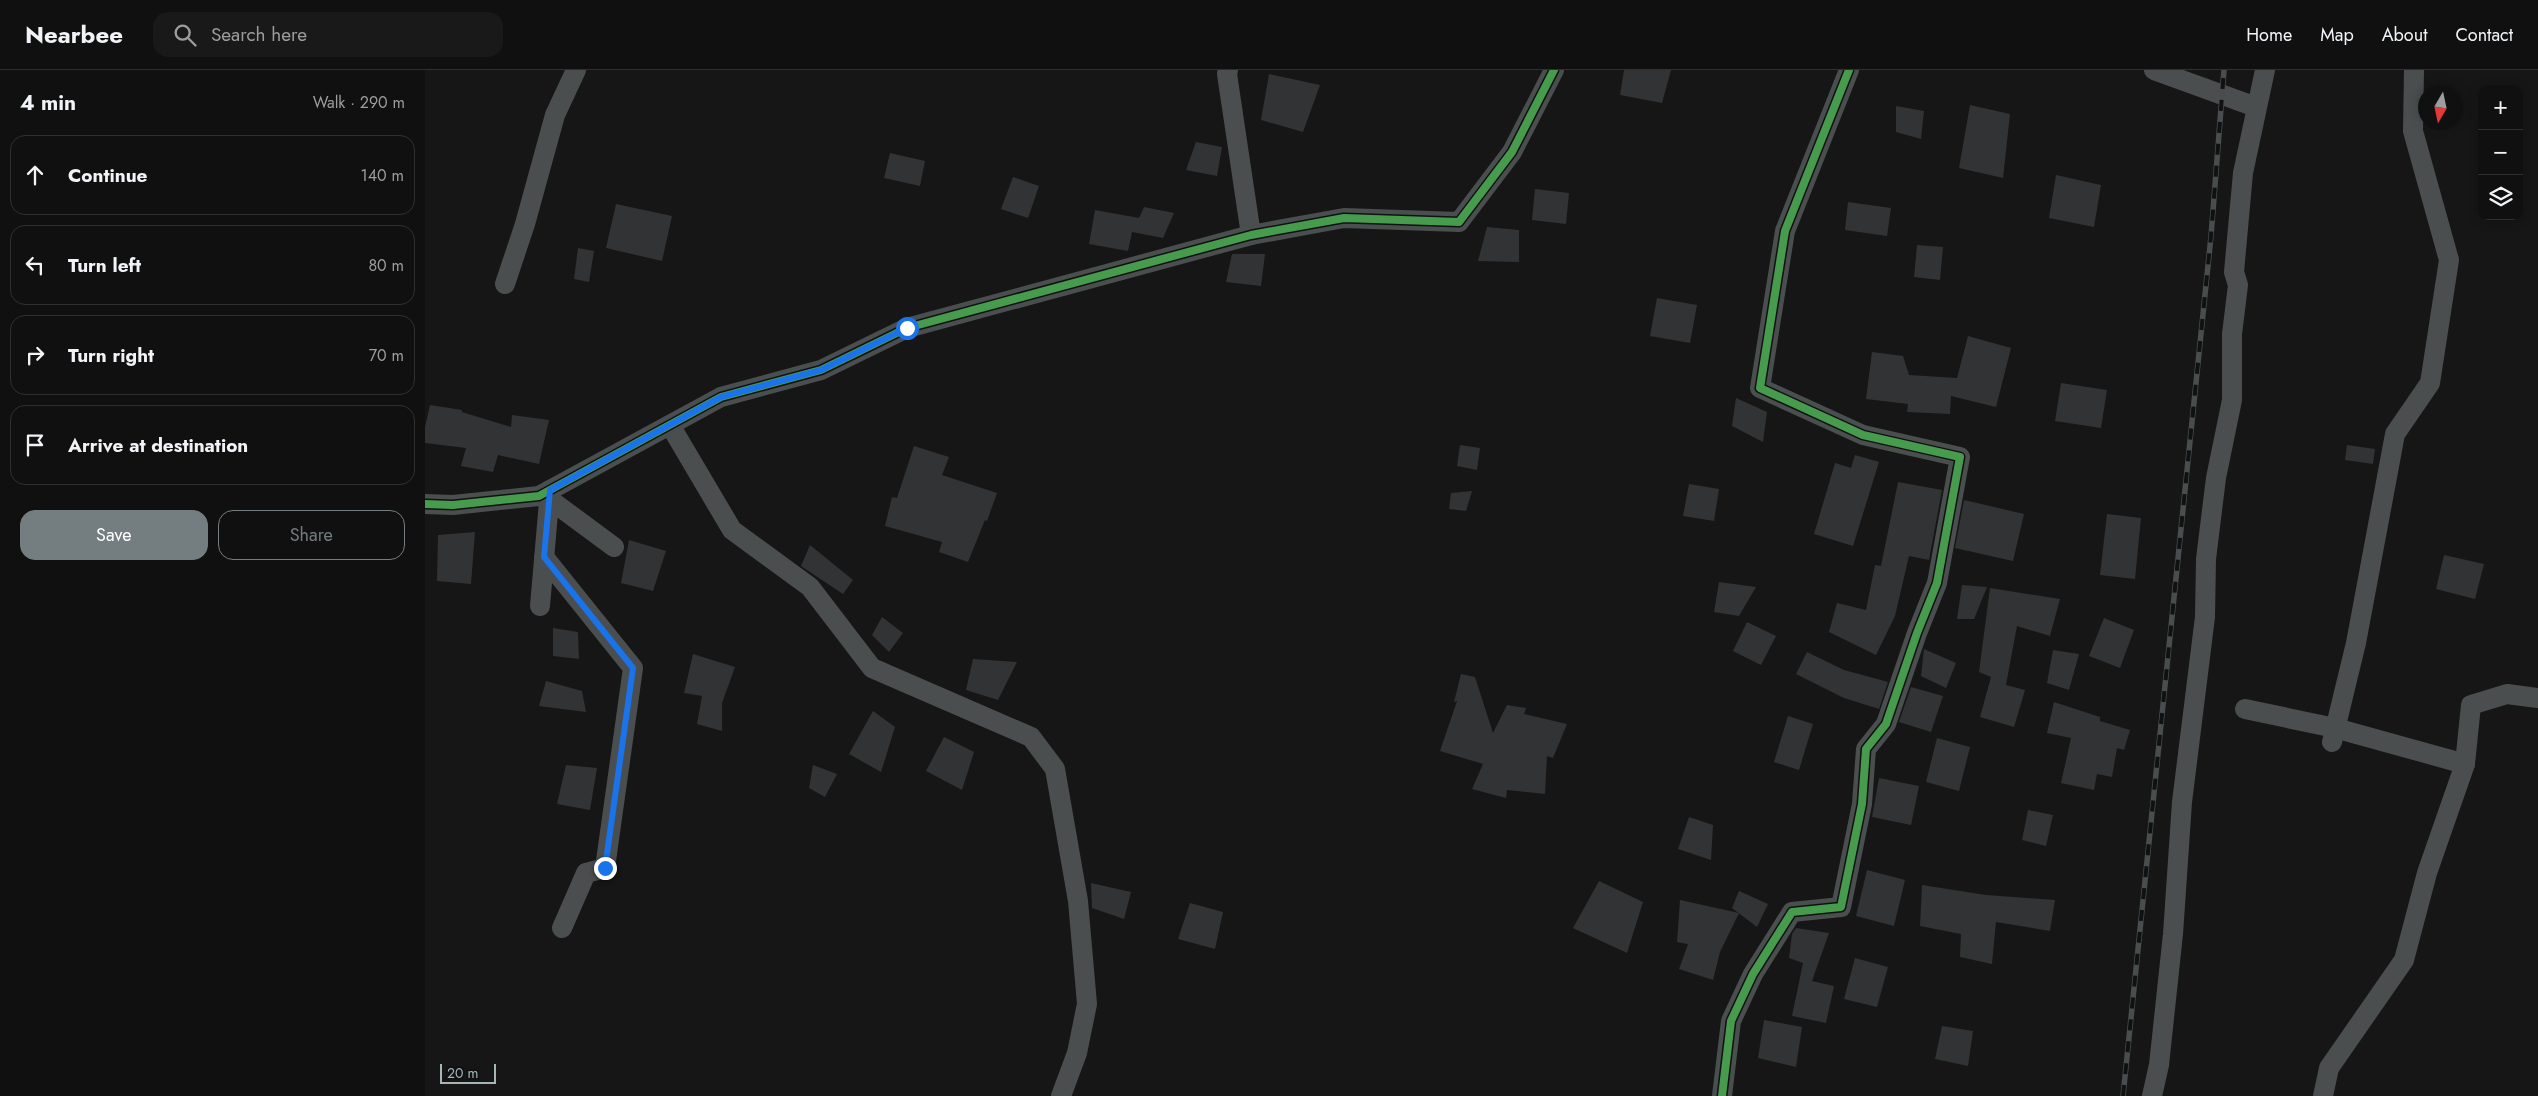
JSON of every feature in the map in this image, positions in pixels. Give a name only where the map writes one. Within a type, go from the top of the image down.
[{"type":"street","points":[[505,284],[525,224],[555,115],[576,70]]},
{"type":"street","points":[[1229,70],[1227,74],[1251,235]]},
{"type":"street","points":[[425,504],[453,504],[550,495],[669,425],[721,397],[821,370],[907,328],[1251,235],[1344,218],[1459,222],[1512,152],[1554,70]]},
{"type":"street","points":[[1722,1096],[1731,1021],[1753,974],[1792,912],[1841,907],[1862,804],[1866,749],[1886,724],[1917,633],[1937,584],[1960,457],[1863,435],[1760,388],[1785,231],[1849,70]]},
{"type":"street","points":[[2154,70],[2256,107]]},
{"type":"street","points":[[2152,1096],[2159,1065],[2173,934],[2182,802],[2205,617],[2206,559],[2216,478],[2232,400],[2232,334],[2238,285],[2234,272],[2243,173],[2265,70]]},
{"type":"street","points":[[2333,735],[2355,643],[2395,434],[2430,382],[2449,260],[2413,131],[2414,70]]},
{"type":"street","points":[[669,425],[732,530],[809,587],[871,668],[1031,737],[1055,769],[1078,901],[1087,1004],[1077,1053],[1061,1096]]},
{"type":"street","points":[[550,495],[614,546]]},
{"type":"street","points":[[540,606],[550,495]]},
{"type":"street","points":[[544,557],[633,668],[605,868],[586,873],[562,928]]},
{"type":"street","points":[[2323,1096],[2329,1068],[2403,960],[2427,873],[2465,764],[2471,705],[2507,694],[2538,698]]},
{"type":"street","points":[[2245,709],[2333,735],[2465,764]]},
{"type":"building","points":[[1624,70],[1671,70],[1662,103],[1620,95]]},
{"type":"building","points":[[1269,74],[1320,85],[1303,132],[1261,120]]},
{"type":"building","points":[[1970,105],[2010,114],[2003,178],[1959,168]]},
{"type":"building","points":[[1896,106],[1924,111],[1921,139],[1896,132]]},
{"type":"building","points":[[1196,142],[1222,147],[1217,176],[1186,170]]},
{"type":"building","points":[[890,153],[925,161],[920,186],[884,178]]},
{"type":"building","points":[[2056,175],[2101,185],[2094,227],[2049,218]]},
{"type":"building","points":[[1013,177],[1039,186],[1028,218],[1001,209]]},
{"type":"building","points":[[1535,189],[1569,193],[1566,224],[1532,220]]},
{"type":"building","points":[[1848,202],[1891,208],[1887,236],[1845,230]]},
{"type":"building","points":[[616,204],[672,216],[662,261],[606,248]]},
{"type":"building","points":[[1144,207],[1174,213],[1163,238],[1132,232],[1128,251],[1089,244],[1095,210],[1139,218]]},
{"type":"building","points":[[1487,227],[1519,230],[1519,262],[1478,261]]},
{"type":"building","points":[[1917,245],[1943,247],[1940,280],[1914,277]]},
{"type":"building","points":[[578,248],[594,251],[589,282],[574,279]]},
{"type":"building","points":[[1232,254],[1265,254],[1261,286],[1226,282]]},
{"type":"building","points":[[1657,298],[1697,305],[1690,343],[1650,336]]},
{"type":"building","points":[[1968,336],[2011,348],[1996,407],[1951,396],[1950,414],[1907,412],[1908,404],[1866,399],[1872,352],[1903,356],[1909,375],[1957,378]]},
{"type":"building","points":[[2061,383],[2107,390],[2101,428],[2055,421]]},
{"type":"building","points":[[1736,398],[1767,412],[1763,442],[1732,426]]},
{"type":"building","points":[[430,405],[462,410],[462,412],[511,427],[512,415],[549,420],[539,464],[498,455],[493,472],[461,466],[466,448],[425,443],[425,427]]},
{"type":"building","points":[[1460,445],[1480,448],[1477,470],[1457,466]]},
{"type":"building","points":[[2347,445],[2375,449],[2373,464],[2345,460]]},
{"type":"building","points":[[914,446],[949,457],[942,475],[997,493],[987,521],[985,520],[968,562],[939,552],[942,542],[885,526],[892,497],[897,498]]},
{"type":"building","points":[[1855,455],[1879,462],[1853,546],[1814,534],[1835,463],[1851,468]]},
{"type":"building","points":[[1898,482],[1942,490],[1929,560],[1909,556],[1895,616],[1876,655],[1829,632],[1837,603],[1866,610],[1875,565],[1881,566]]},
{"type":"building","points":[[1689,484],[1719,489],[1714,521],[1683,516]]},
{"type":"building","points":[[1472,491],[1466,511],[1449,509],[1451,493]]},
{"type":"building","points":[[1964,500],[2024,514],[2013,561],[1955,548]]},
{"type":"building","points":[[2107,514],[2141,518],[2135,579],[2100,575]]},
{"type":"building","points":[[475,532],[471,584],[437,581],[438,535]]},
{"type":"building","points":[[629,540],[666,551],[653,591],[621,583]]},
{"type":"building","points":[[810,545],[853,580],[843,594],[801,566]]},
{"type":"building","points":[[2444,555],[2484,564],[2475,599],[2436,589]]},
{"type":"building","points":[[1719,582],[1756,587],[1739,616],[1714,612]]},
{"type":"building","points":[[1962,585],[1987,587],[1974,619],[1957,619]]},
{"type":"building","points":[[1990,588],[2060,599],[2050,636],[2017,626],[2006,685],[2025,690],[2014,727],[1980,717],[1991,677],[1979,672]]},
{"type":"building","points":[[882,617],[903,633],[889,652],[872,635]]},
{"type":"building","points":[[2104,618],[2134,630],[2120,668],[2089,656]]},
{"type":"building","points":[[1747,622],[1776,636],[1761,665],[1733,651]]},
{"type":"building","points":[[553,628],[578,632],[579,659],[553,656]]},
{"type":"building","points":[[1924,649],[1956,663],[1946,688],[1921,676]]},
{"type":"building","points":[[2053,650],[2079,654],[2069,690],[2047,683]]},
{"type":"building","points":[[1807,652],[1844,670],[1888,682],[1879,709],[1844,698],[1796,674]]},
{"type":"building","points":[[693,654],[735,667],[722,703],[722,731],[697,724],[702,696],[684,693]]},
{"type":"building","points":[[973,659],[1017,662],[998,700],[966,690]]},
{"type":"building","points":[[1461,674],[1475,677],[1493,733],[1507,705],[1526,708],[1524,714],[1567,724],[1553,758],[1547,756],[1545,794],[1507,790],[1506,798],[1472,789],[1483,764],[1440,751],[1457,701],[1454,702]]},
{"type":"building","points":[[546,681],[582,691],[586,712],[539,706]]},
{"type":"building","points":[[1911,687],[1943,696],[1931,732],[1899,722]]},
{"type":"building","points":[[2054,702],[2100,717],[2100,721],[2130,730],[2124,750],[2117,748],[2112,777],[2097,774],[2094,790],[2061,783],[2071,738],[2047,733]]},
{"type":"building","points":[[873,711],[895,727],[881,772],[849,754]]},
{"type":"building","points":[[1788,716],[1813,724],[1799,770],[1774,762]]},
{"type":"building","points":[[944,737],[974,752],[962,790],[926,771]]},
{"type":"building","points":[[1937,738],[1970,747],[1959,791],[1926,782]]},
{"type":"building","points":[[566,765],[597,768],[590,810],[557,804]]},
{"type":"building","points":[[813,765],[837,774],[825,797],[809,788]]},
{"type":"building","points":[[1879,778],[1919,786],[1911,825],[1872,817]]},
{"type":"building","points":[[2028,810],[2053,815],[2046,846],[2022,840]]},
{"type":"building","points":[[1689,817],[1713,825],[1711,860],[1678,849]]},
{"type":"building","points":[[1867,870],[1905,880],[1894,926],[1856,916]]},
{"type":"building","points":[[1599,881],[1643,902],[1627,953],[1573,928]]},
{"type":"building","points":[[1091,883],[1131,892],[1124,919],[1092,908]]},
{"type":"building","points":[[1922,885],[1986,895],[2055,900],[2050,931],[1996,922],[1992,964],[1960,957],[1961,934],[1920,926]]},
{"type":"building","points":[[1739,891],[1768,904],[1757,927],[1732,908]]},
{"type":"building","points":[[1680,900],[1739,913],[1720,952],[1713,980],[1679,969],[1688,944],[1677,942]]},
{"type":"building","points":[[1190,903],[1223,912],[1215,949],[1178,939]]},
{"type":"building","points":[[1796,928],[1829,933],[1812,981],[1834,986],[1826,1023],[1792,1016],[1803,963],[1789,958],[1792,934]]},
{"type":"building","points":[[1855,958],[1888,967],[1877,1007],[1844,999]]},
{"type":"building","points":[[1764,1020],[1802,1027],[1796,1067],[1758,1058]]},
{"type":"building","points":[[1942,1026],[1973,1031],[1968,1066],[1935,1059]]},
{"type":"railway","points":[[2123,1096],[2211,236],[2224,70]]},
{"type":"cycle path","points":[[425,504],[453,505],[539,496],[721,397],[821,370],[907,328],[1251,235],[1344,218],[1459,222],[1512,152],[1554,70]]},
{"type":"cycle path","points":[[1722,1096],[1731,1021],[1753,974],[1792,912],[1841,907],[1862,804],[1866,749],[1886,724],[1917,633],[1937,583],[1960,457],[1863,435],[1760,388],[1785,231],[1849,70]]},
{"type":"route","points":[[605,868],[633,668],[544,557],[550,490],[721,397],[821,370],[907,328]]}]
